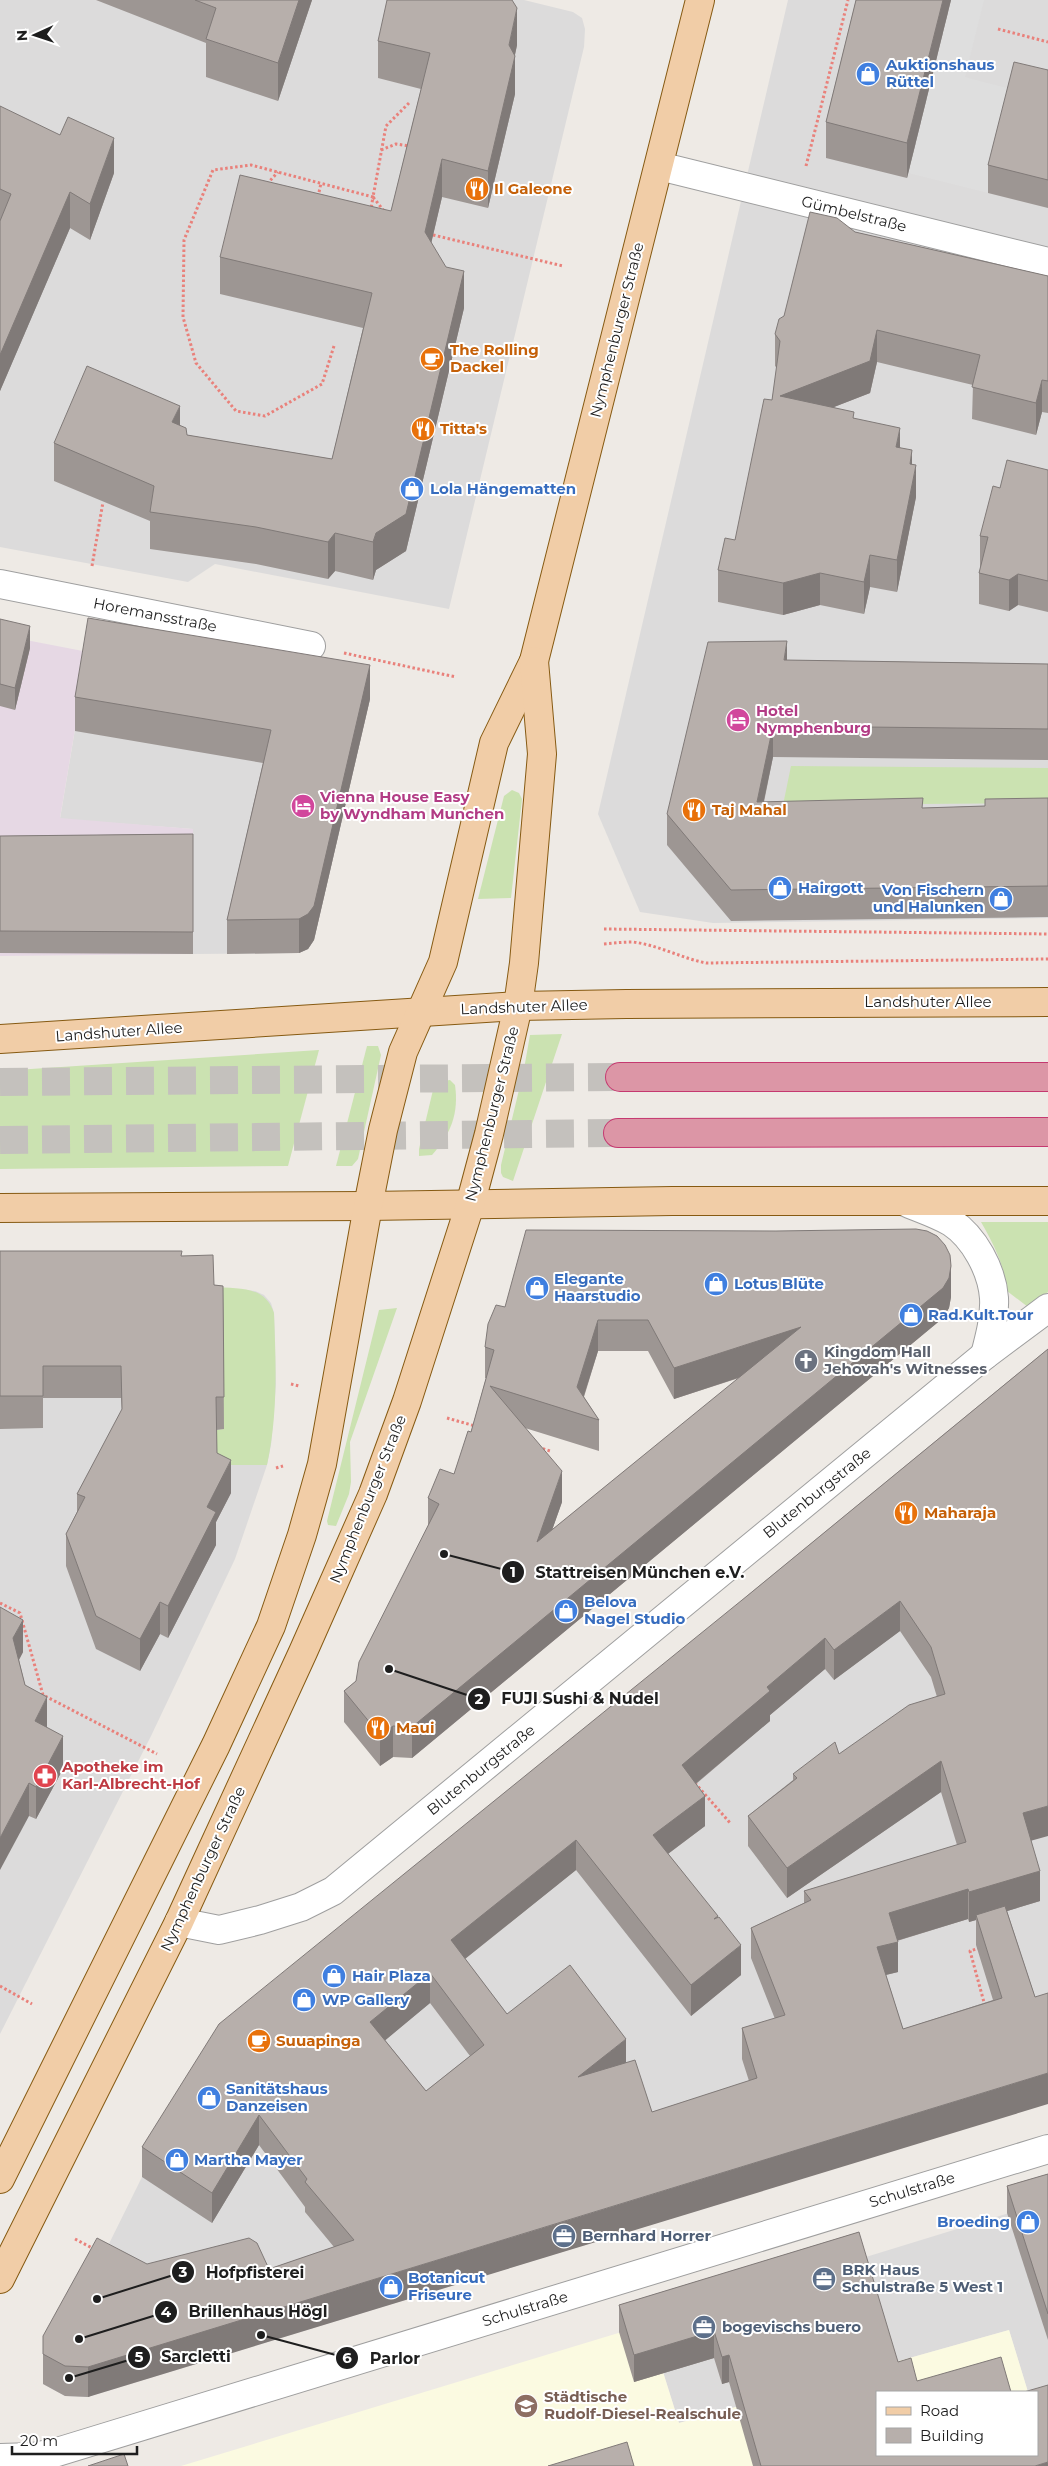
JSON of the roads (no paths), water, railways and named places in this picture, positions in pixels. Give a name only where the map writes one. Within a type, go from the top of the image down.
[{"type":"highway","points":[[620,1076],[1048,1077]]},
{"type":"highway","points":[[618,1133],[1048,1132]]},
{"type":"main road","name":"Nymphenburger Straße","points":[[0,2179],[216,1745],[271,1626],[302,1535],[322,1464],[368,1206],[383,1130],[403,1052],[443,962],[494,743],[534,661],[700,0]]},
{"type":"main road","name":"Nymphenburger Straße","points":[[0,2279],[179,1922],[304,1652],[373,1494],[407,1401],[470,1205],[489,1134],[518,1006],[524,963],[542,754],[534,661]]},
{"type":"main road","name":"Landshuter Allee","points":[[0,1039],[518,1006],[1048,1002]]},
{"type":"main road","points":[[0,1208],[470,1205],[672,1201],[1048,1201]]},
{"type":"street","name":"Gümbelstraße","points":[[659,166],[1048,262]]},
{"type":"street","name":"Horemansstraße","points":[[0,584],[311,646]]},
{"type":"street","points":[[905,1202],[951,1223],[972,1242],[984,1265],[994,1296],[992,1326],[985,1355]]},
{"type":"street","name":"Blutenburgstraße","points":[[179,1922],[219,1930],[301,1907],[333,1891],[985,1355],[1048,1308]]},
{"type":"street","name":"Schulstraße","points":[[0,2458],[33,2457],[54,2453],[1048,2148]]},
{"type":"tunnel","points":[[0,1082],[620,1077]]},
{"type":"tunnel","points":[[0,1140],[618,1133]]},
{"type":"place","name":"Auktionshaus Rüttel","points":[[868,74]]},
{"type":"place","name":"Il Galeone","points":[[477,189]]},
{"type":"place","name":"The Rolling Dackel","points":[[432,359]]},
{"type":"place","name":"Titta's","points":[[423,429]]},
{"type":"place","name":"Lola Hängematten","points":[[412,489]]},
{"type":"place","name":"Hotel Nymphenburg","points":[[738,720]]},
{"type":"place","name":"Vienna House Easy by Wyndham Munchen","points":[[303,806]]},
{"type":"place","name":"Taj Mahal","points":[[694,810]]},
{"type":"place","name":"Hairgott","points":[[780,888]]},
{"type":"place","name":"Von Fischern und Halunken","points":[[1001,899]]},
{"type":"place","name":"Lotus Blüte","points":[[716,1284]]},
{"type":"place","name":"Elegante Haarstudio","points":[[537,1288]]},
{"type":"place","name":"Rad.Kult.Tour","points":[[911,1315]]},
{"type":"place","name":"Kingdom Hall Jehovah's Witnesses","points":[[806,1361]]},
{"type":"place","name":"Maharaja","points":[[906,1513]]},
{"type":"place","name":"Stattreisen München e.V.","points":[[444,1554]]},
{"type":"place","name":"Belova Nagel Studio","points":[[566,1611]]},
{"type":"place","name":"FUJI Sushi & Nudel","points":[[389,1669]]},
{"type":"place","name":"Maui","points":[[378,1728]]},
{"type":"place","name":"Apotheke im Karl-Albrecht-Hof","points":[[45,1776]]},
{"type":"place","name":"Hair Plaza","points":[[334,1976]]},
{"type":"place","name":"WP Gallery","points":[[304,2000]]},
{"type":"place","name":"Suuapinga","points":[[259,2041]]},
{"type":"place","name":"Sanitätshaus Danzeisen","points":[[209,2098]]},
{"type":"place","name":"Martha Mayer","points":[[177,2160]]},
{"type":"place","name":"Broeding","points":[[1028,2222]]},
{"type":"place","name":"Bernhard Horrer","points":[[564,2236]]},
{"type":"place","name":"BRK Haus Schulstraße 5 West 1","points":[[824,2279]]},
{"type":"place","name":"Botanicut Friseure","points":[[391,2287]]},
{"type":"place","name":"Hofpfisterei","points":[[97,2299]]},
{"type":"place","name":"bogevischs buero","points":[[704,2327]]},
{"type":"place","name":"Parlor","points":[[261,2335]]},
{"type":"place","name":"Brillenhaus Högl","points":[[79,2339]]},
{"type":"place","name":"Sarcletti","points":[[69,2378]]},
{"type":"place","name":"Städtische Rudolf-Diesel-Realschule","points":[[526,2406]]}]
